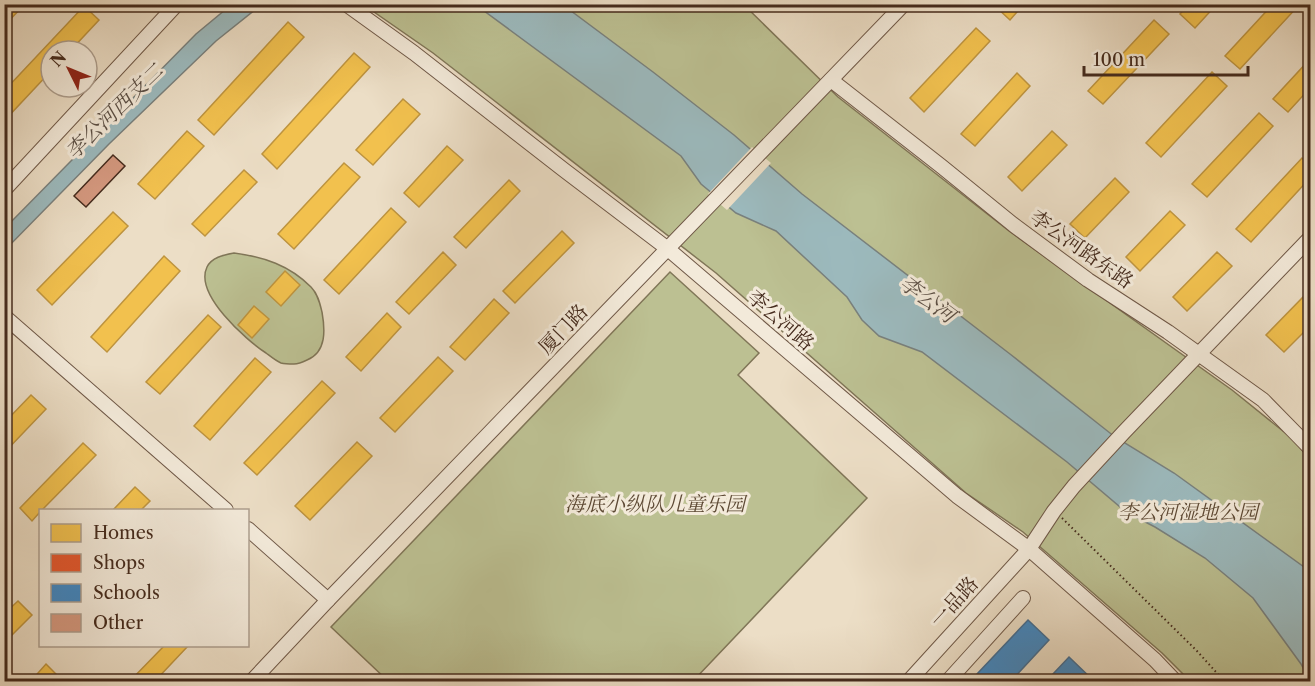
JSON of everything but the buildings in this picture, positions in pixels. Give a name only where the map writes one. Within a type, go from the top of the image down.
[{"type":"street","points":[[4,190],[177,4]]},
{"type":"street","name":"李公河路","points":[[346,4],[414,53],[668,249],[957,496],[1029,549],[1176,681]]},
{"type":"street","name":"厦门路","points":[[251,681],[904,4]]},
{"type":"street","name":"李公河路东路","points":[[831,80],[1015,226],[1088,280],[1168,332],[1263,400],[1311,448]]},
{"type":"street","name":"一品路","points":[[908,681],[1029,549],[1074,486],[1311,238]]},
{"type":"street","points":[[4,316],[225,509]]},
{"type":"street","points":[[249,530],[328,600]]},
{"type":"street","points":[[947,681],[1023,598]]},
{"type":"path","points":[[1054,511],[1190,643],[1225,681]]},
{"type":"green space","name":"李公河湿地公园","points":[[364,5],[744,5],[838,97],[1009,231],[1232,390],[1294,440],[1310,460],[1310,681],[1190,681],[1162,653],[1023,532],[966,493],[716,273],[433,53]]},
{"type":"green space","points":[[234,253],[276,263],[303,279],[313,290],[322,312],[324,326],[321,346],[314,356],[298,364],[281,363],[257,347],[224,315],[208,290],[205,278],[207,267],[212,261]]},
{"type":"green space","name":"海底小纵队儿童乐园","points":[[670,272],[759,353],[738,375],[867,498],[693,681],[388,681],[331,627]]},
{"type":"water","points":[[231,5],[261,5],[216,41],[109,144],[5,250],[5,228],[196,34]]},
{"type":"water","name":"李公河","points":[[476,5],[563,5],[734,135],[802,194],[1115,437],[1174,473],[1304,567],[1310,575],[1310,681],[1301,664],[1253,598],[1205,558],[1126,512],[1067,462],[922,352],[879,336],[862,320],[847,297],[776,231],[736,213],[701,184],[681,156]]},
{"type":"pier","points":[[752,147],[771,163],[727,210],[708,194]]},
{"type":"water label","name":"李公河西支二","points":[[114,111]]}]
